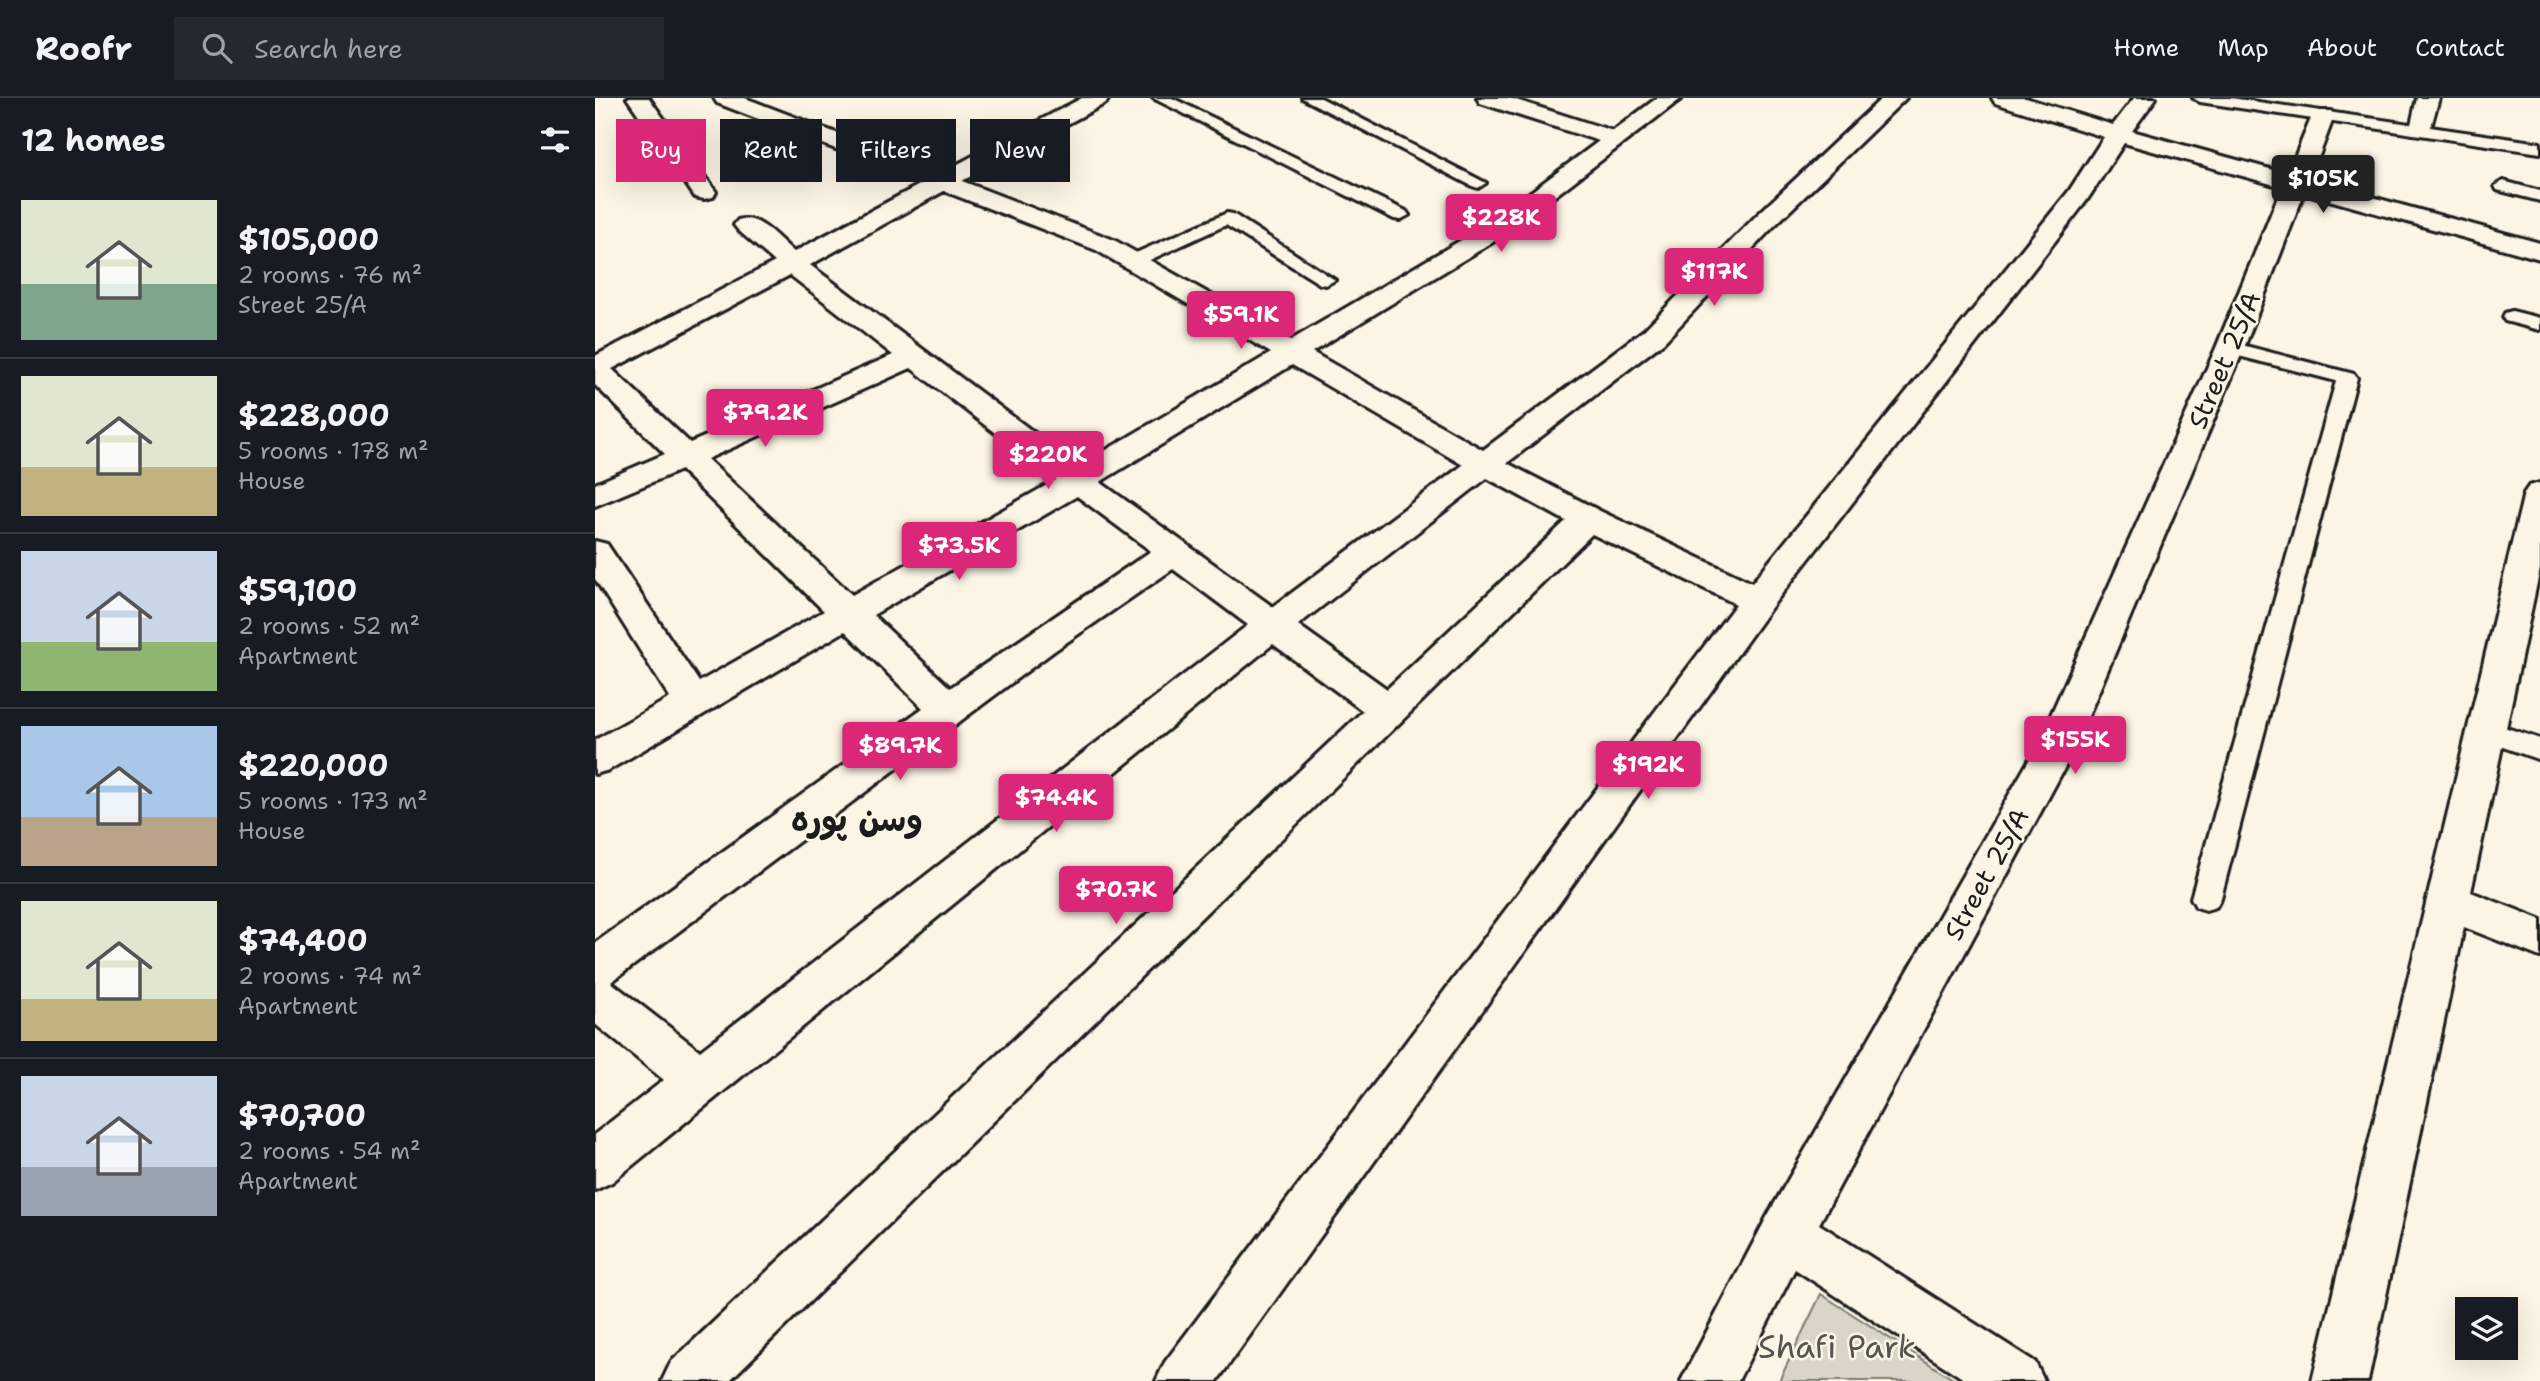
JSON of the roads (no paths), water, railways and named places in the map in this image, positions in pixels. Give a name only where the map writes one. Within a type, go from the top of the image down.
[{"type":"street","points":[[638,98],[704,192]]},
{"type":"street","points":[[725,98],[836,140]]},
{"type":"street","points":[[956,175],[1098,98]]},
{"type":"street","points":[[1488,98],[1615,139]]},
{"type":"street","points":[[595,759],[848,615],[1294,354],[1494,231],[1671,98]]},
{"type":"street","points":[[595,1165],[1199,681],[1654,336],[1764,222],[1895,98]]},
{"type":"street","points":[[2003,98],[2118,134],[2540,251]]},
{"type":"street","points":[[1184,1381],[1758,600],[2078,195],[2145,98]]},
{"type":"street","points":[[2421,129],[2428,98]]},
{"type":"street","name":"Street 25/A","points":[[1709,1381],[1786,1233],[2054,752],[2230,348],[2324,107]]},
{"type":"street","points":[[942,182],[595,368],[948,709]]},
{"type":"street","points":[[947,182],[1105,245],[1135,260],[1485,464],[1588,519],[1758,600]]},
{"type":"street","points":[[747,225],[792,264],[1078,481],[1388,710]]},
{"type":"street","points":[[595,496],[914,356]]},
{"type":"street","points":[[2340,1381],[2486,732],[2528,601],[2540,493]]},
{"type":"street","points":[[690,1381],[1588,519]]},
{"type":"street","points":[[595,552],[693,703]]},
{"type":"street","points":[[595,968],[948,709],[1174,552]]},
{"type":"street","points":[[2448,902],[2540,938]]},
{"type":"street","points":[[595,996],[701,1080]]},
{"type":"street","points":[[1786,1233],[2016,1381]]},
{"type":"lane","points":[[1160,98],[1400,215]]},
{"type":"lane","points":[[1309,98],[1478,183]]},
{"type":"lane","points":[[2200,98],[2324,107],[2421,129],[2540,148]]},
{"type":"lane","points":[[2503,187],[2540,196]]},
{"type":"lane","points":[[1135,260],[1227,218],[1326,280]]},
{"type":"lane","points":[[2512,317],[2540,324]]},
{"type":"lane","points":[[2206,898],[2347,377],[2230,348]]},
{"type":"lane","points":[[2486,732],[2540,750]]},
{"type":"district","name":"وسن پورہ","points":[[857,819]]},
{"type":"park label","name":"Shafi Park","points":[[1837,1346]]}]
